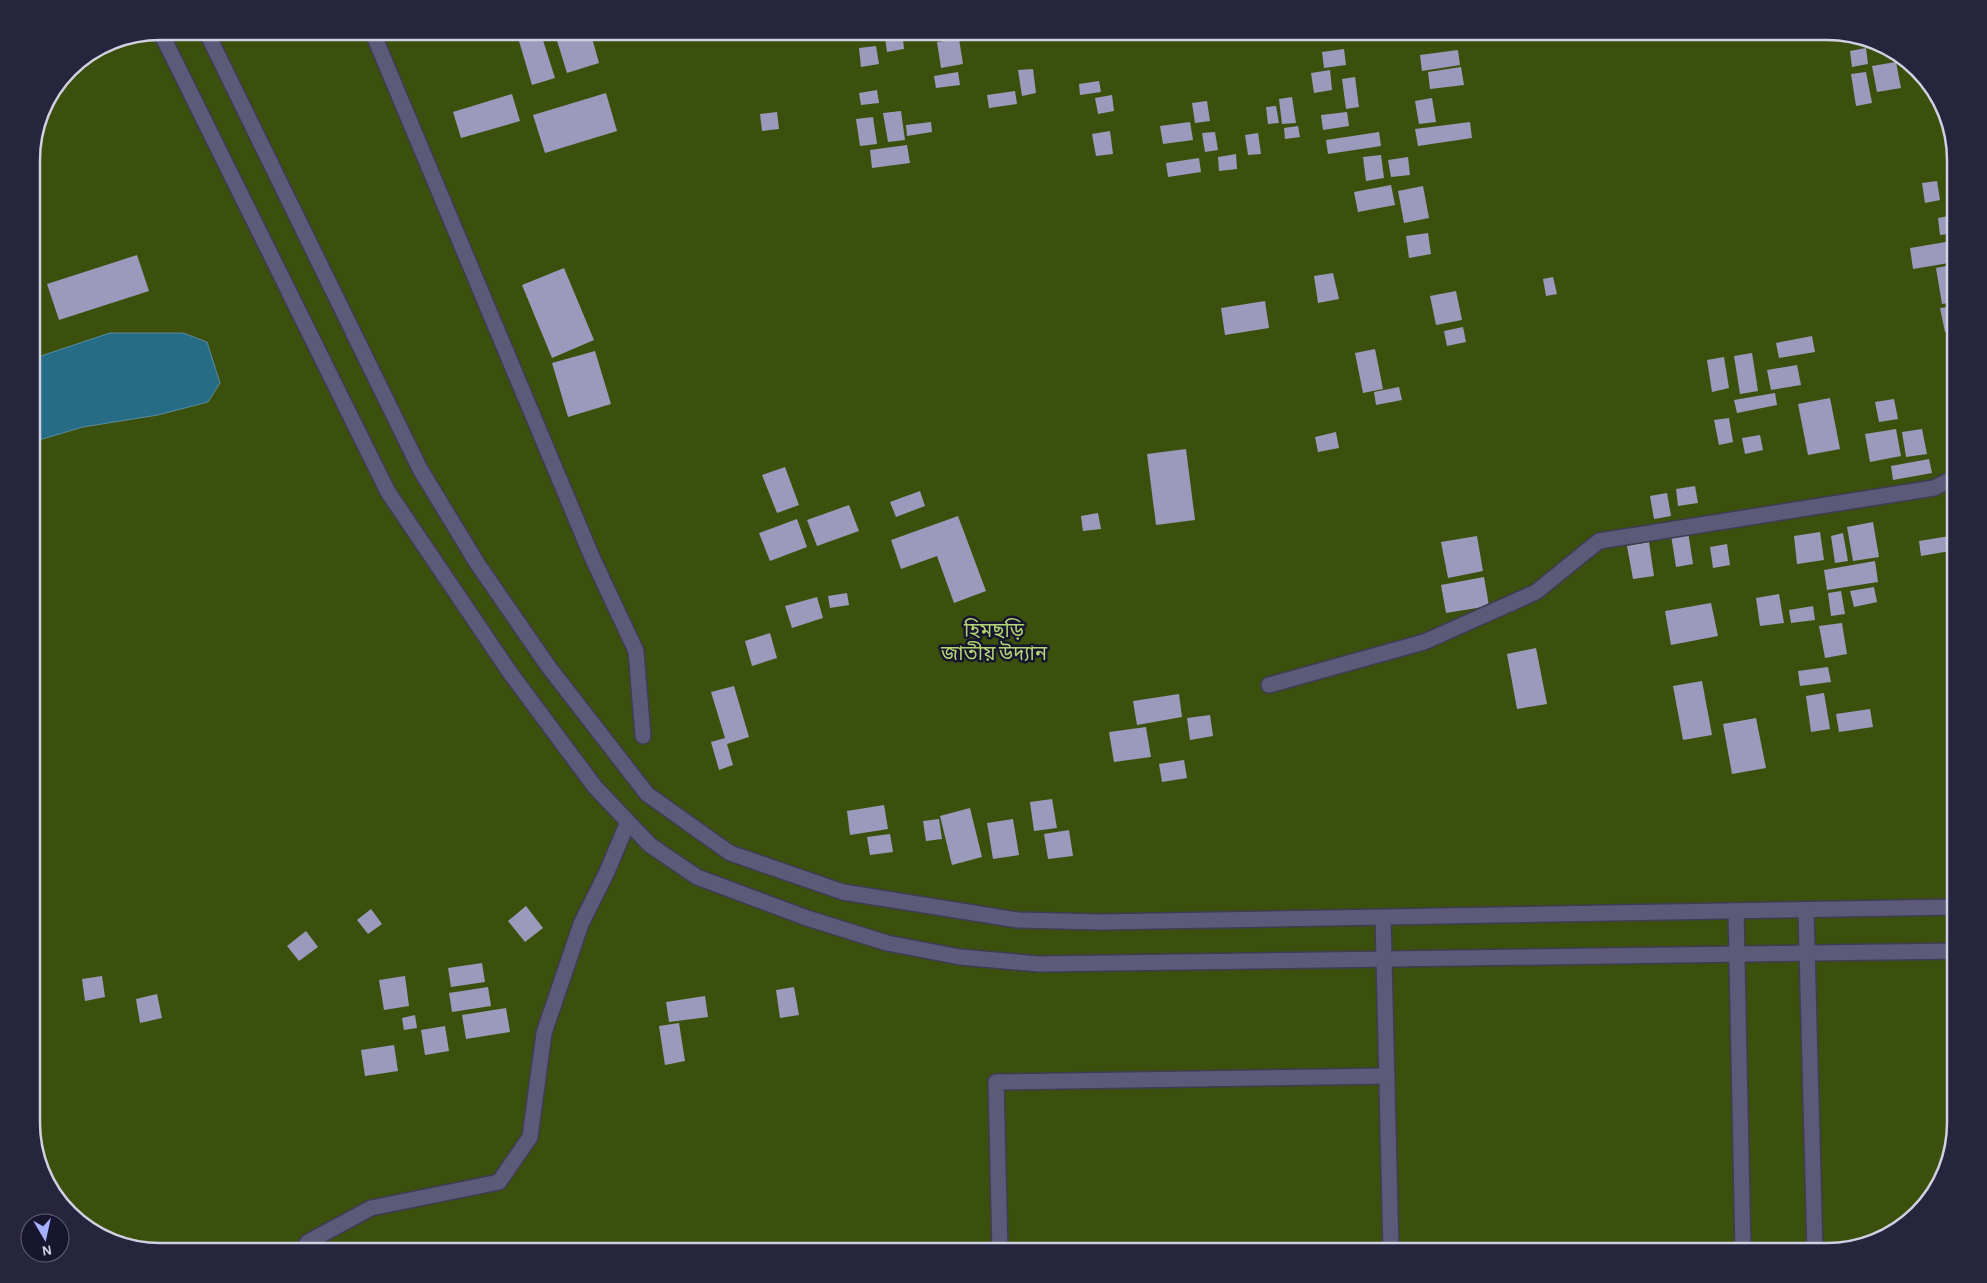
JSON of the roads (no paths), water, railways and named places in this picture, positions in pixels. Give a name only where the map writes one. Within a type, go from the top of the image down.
[{"type":"street","points":[[164,40],[388,492],[511,674],[595,787],[650,845],[697,877],[807,918],[887,943],[951,956],[1039,964],[1947,951]]},
{"type":"street","points":[[210,40],[420,469],[477,563],[548,666],[647,794],[730,854],[843,892],[1018,920],[1100,922],[1947,907]]},
{"type":"street","points":[[376,40],[588,548],[636,651],[643,736]]},
{"type":"street","points":[[1270,685],[1424,642],[1536,592],[1599,541],[1934,488],[1947,482]]},
{"type":"street","points":[[307,1243],[372,1208],[499,1182],[530,1137],[544,1033],[581,924],[606,874],[628,822]]},
{"type":"street","points":[[1806,910],[1815,1243]]},
{"type":"street","points":[[1736,911],[1743,1243]]},
{"type":"street","points":[[1383,917],[1391,1243]]},
{"type":"street","points":[[1000,1243],[996,1082],[1387,1076]]},
{"type":"water","points":[[110,333],[183,333],[207,342],[220,383],[208,402],[158,415],[83,427],[40,440],[40,356]]},
{"type":"park label","name":"হিমছড়ি জাতীয় উদ্যান","points":[[994,642]]}]
